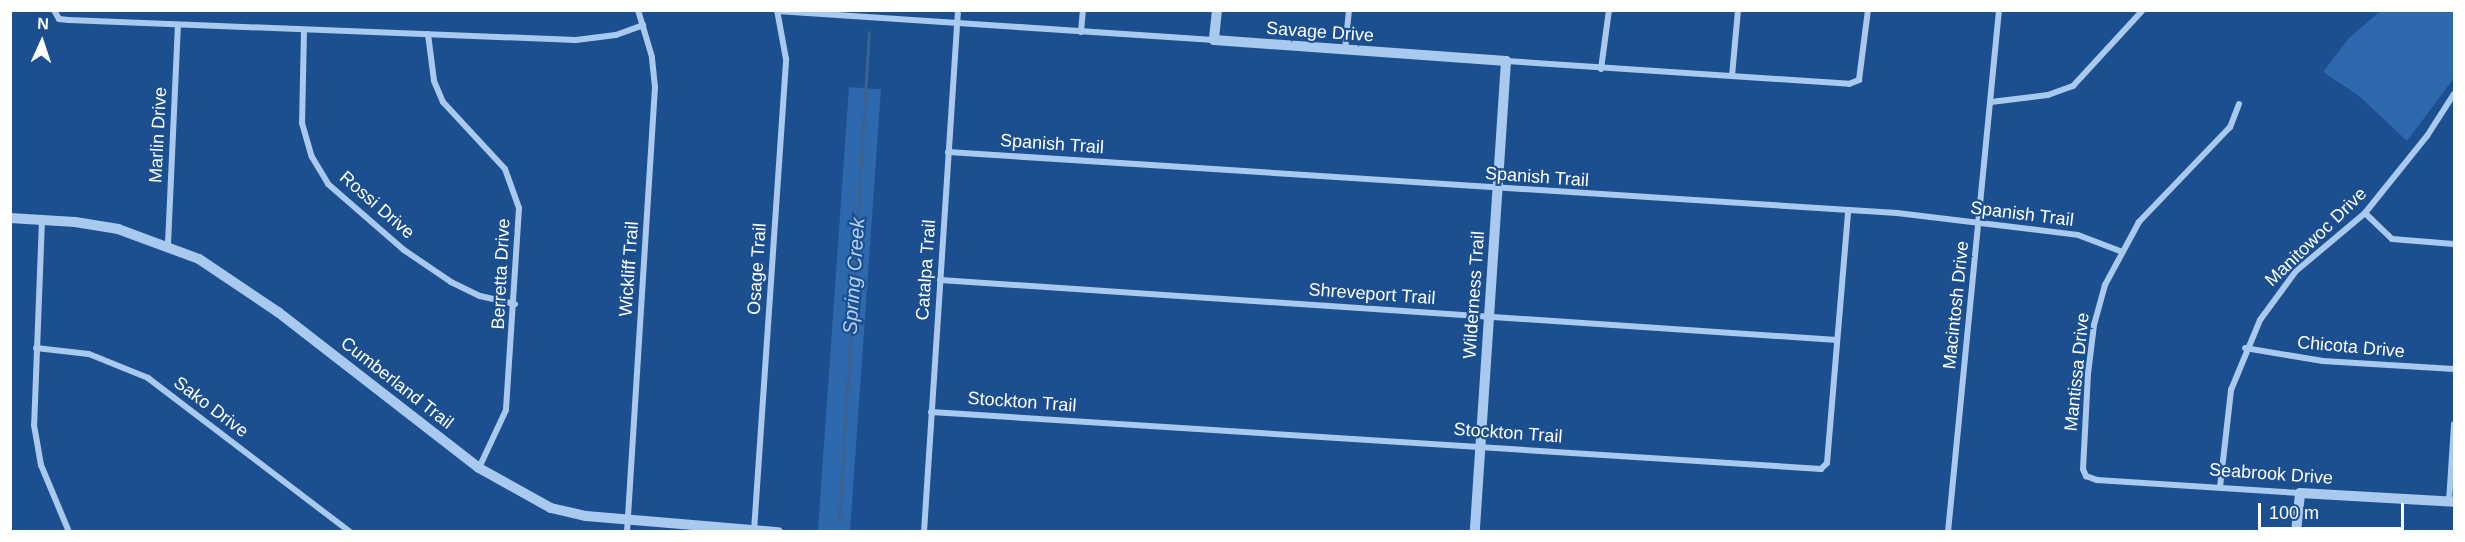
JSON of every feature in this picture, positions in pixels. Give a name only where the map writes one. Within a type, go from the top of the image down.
[{"type":"street","name":"Wickliff Trail","points":[[627,526],[655,87],[638,10]]},
{"type":"street","name":"Catalpa Trail","points":[[924,531],[958,10]]},
{"type":"street","points":[[1082,32],[1083,10]]},
{"type":"street","points":[[1214,40],[1217,10]]},
{"type":"street","points":[[1345,50],[1349,10]]},
{"type":"street","points":[[1601,69],[1609,10]]},
{"type":"street","points":[[1732,76],[1738,10]]},
{"type":"street","name":"Savage Drive","points":[[777,11],[1601,69],[1848,84],[1859,80],[1868,10]]},
{"type":"street","name":"Macintosh Drive","points":[[1948,531],[1999,10]]},
{"type":"street","points":[[1991,102],[2048,95],[2073,86],[2143,10]]},
{"type":"street","name":"Osage Trail","points":[[754,531],[786,59],[777,11]]},
{"type":"street","points":[[55,13],[69,20],[178,26],[579,40],[616,35],[643,25]]},
{"type":"street","name":"Marlin Drive","points":[[168,244],[178,26]]},
{"type":"street","name":"Rossi Drive","points":[[304,30],[302,123],[312,157],[328,184],[404,250],[451,282],[480,296],[515,304]]},
{"type":"street","name":"Berretta Drive","points":[[428,34],[434,81],[443,102],[506,169],[516,193],[520,222],[507,410],[480,468]]},
{"type":"street","name":"Wilderness Trail","points":[[1474,531],[1506,61]]},
{"type":"street","name":"Manitowoc Drive","points":[[2220,488],[2231,390],[2245,348],[2284,284],[2365,213],[2427,136],[2454,93]]},
{"type":"street","name":"Mantissa Drive","points":[[2086,476],[2083,461],[2094,325],[2105,285],[2121,251],[2157,200],[2230,127],[2239,104]]},
{"type":"street","name":"Spanish Trail","points":[[948,152],[1897,213],[2078,235],[2121,251]]},
{"type":"street","name":"Stockton Trail","points":[[931,412],[1821,469],[1827,463],[1848,211]]},
{"type":"street","points":[[2365,213],[2392,239],[2454,244]]},
{"type":"street","name":"Cumberland Trail","points":[[10,218],[118,229],[168,244],[241,285],[480,468],[512,489],[551,508],[627,526],[778,531]]},
{"type":"street","points":[[42,220],[34,425],[41,465],[69,531]]},
{"type":"street","name":"Shreveport Trail","points":[[940,280],[1837,340]]},
{"type":"street","name":"Sako Drive","points":[[36,348],[89,354],[148,378],[350,531]]},
{"type":"street","name":"Chicota Drive","points":[[2245,348],[2324,361],[2454,369]]},
{"type":"street","points":[[2452,502],[2454,424]]},
{"type":"street","name":"Seabrook Drive","points":[[2086,476],[2097,480],[2452,502]]},
{"type":"street","points":[[2296,531],[2300,493]]},
{"type":"shaded area","points":[[2380,11],[2454,11],[2454,78],[2407,141],[2359,96],[2323,72],[2349,38]]},
{"type":"shaded area","points":[[849,87],[881,89],[850,532],[818,531]]},
{"type":"waterway","name":"Spring Creek","points":[[839,521],[869,32]]}]
